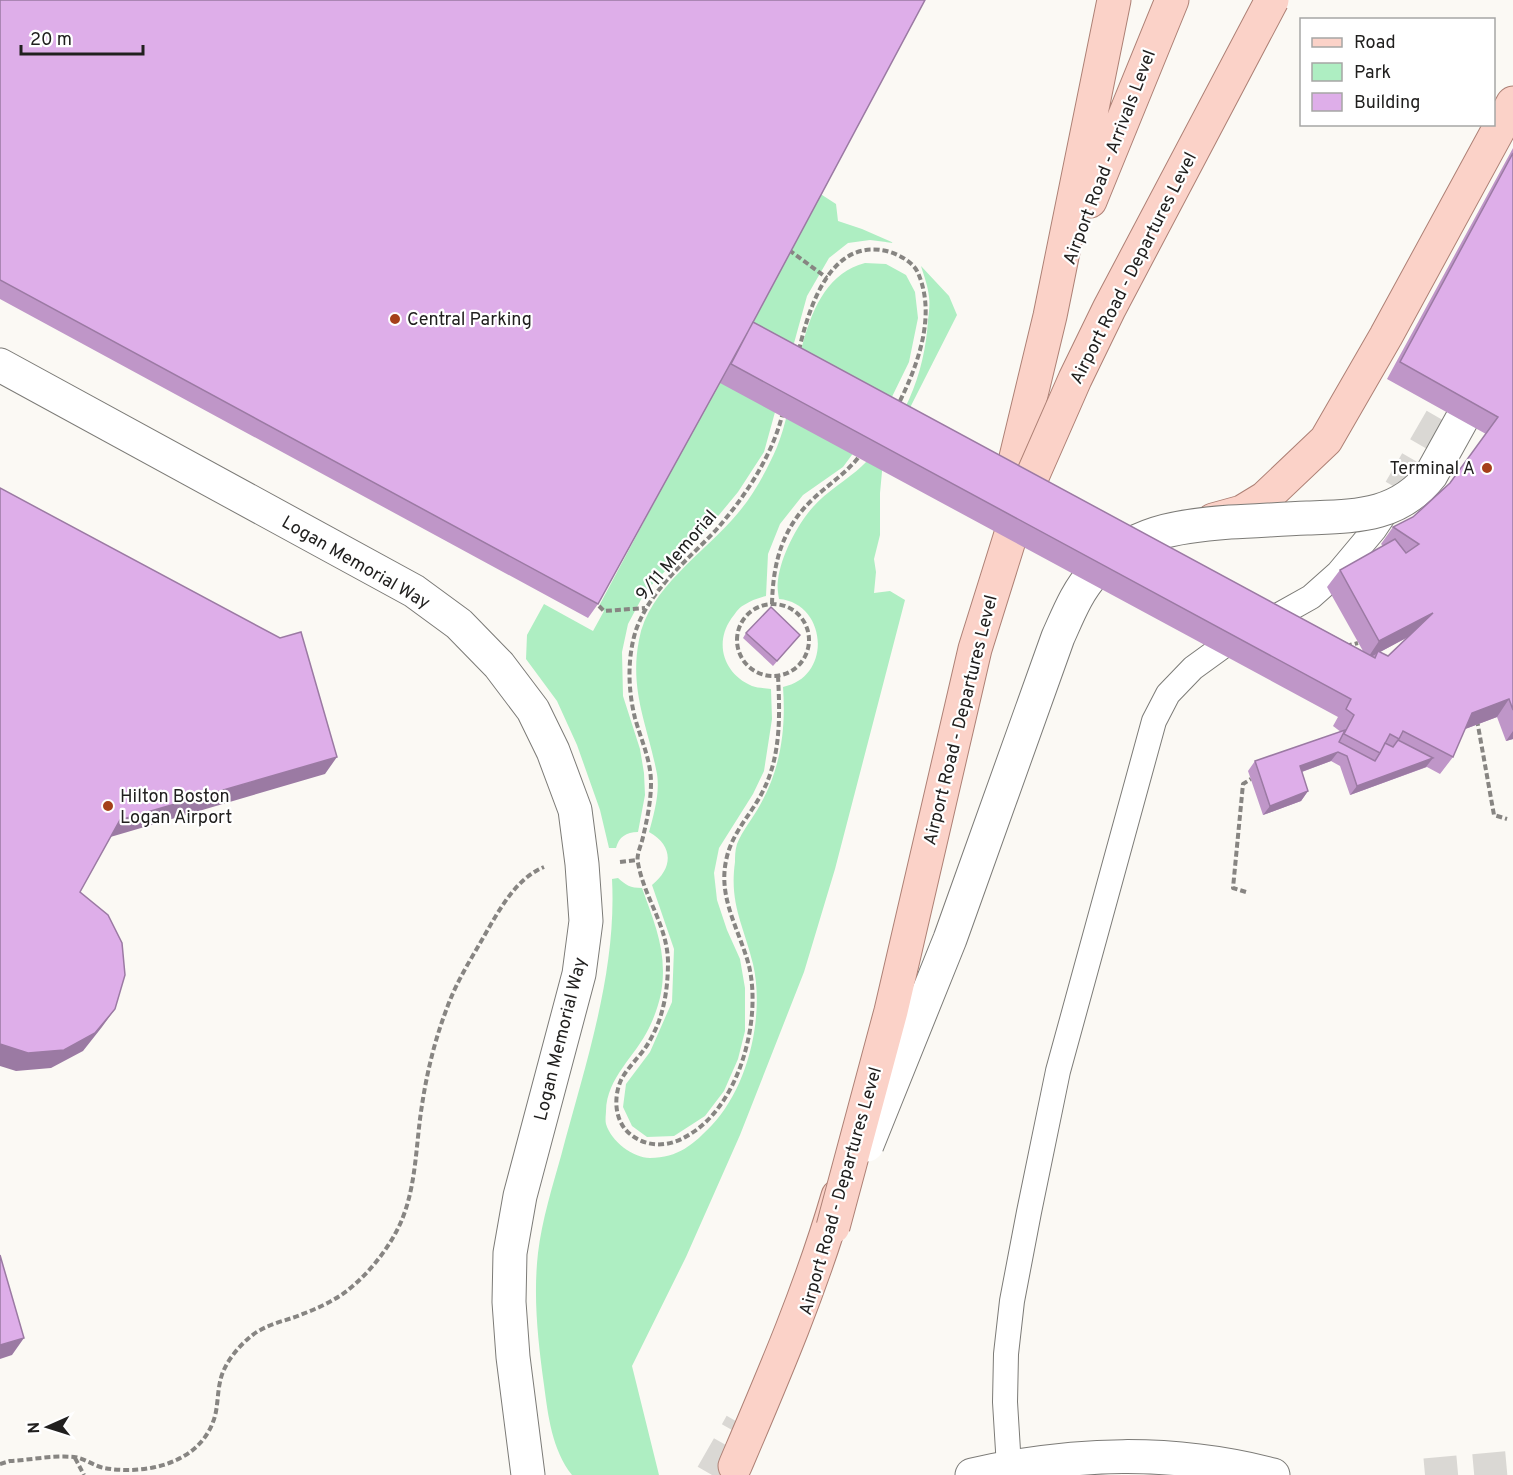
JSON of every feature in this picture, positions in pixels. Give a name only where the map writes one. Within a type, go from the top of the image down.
[{"type":"main road","points":[[827,1238],[869,1083],[1050,316],[1114,0]]},
{"type":"main road","name":"Airport Road - Arrivals Level","points":[[1050,316],[1088,204],[1172,0]]},
{"type":"main road","name":"Airport Road - Departures Level","points":[[738,1471],[810,1302],[891,1011],[975,649],[1021,502],[1075,379],[1109,309],[1272,0]]},
{"type":"main road","points":[[1197,525],[1242,512],[1265,498],[1326,440],[1386,336],[1513,103]]},
{"type":"main road","points":[[827,1238],[950,939],[1058,637],[1075,601],[1092,575],[1116,552],[1143,537],[1169,529],[1358,515],[1383,510],[1398,503],[1413,494],[1431,475],[1513,327]]},
{"type":"main road","name":"Logan Memorial Way","points":[[0,365],[414,591],[459,624],[499,665],[533,710],[553,751],[575,810],[586,921],[579,974],[520,1196],[510,1253],[509,1302],[513,1357],[528,1475]]},
{"type":"main road","points":[[827,1238],[1059,637],[1075,601],[1092,575],[1116,553],[1143,537],[1169,529],[1370,509],[1400,490]]},
{"type":"main road","points":[[972,1475],[1009,1467],[1110,1456],[1144,1455],[1210,1461],[1273,1475]]},
{"type":"lane","points":[[1009,1467],[1005,1402],[1006,1354],[1012,1301],[1058,1071],[1154,721],[1168,694],[1193,668],[1222,647],[1311,597],[1338,573],[1374,530],[1400,490]]},
{"type":"path","points":[[789,250],[827,278]]},
{"type":"path","points":[[798,351],[809,311],[827,278],[843,259],[868,250],[884,251],[908,261],[918,271],[925,307],[922,345],[911,379],[896,408]]},
{"type":"path","name":"9/11 Memorial","points":[[637,860],[650,799],[651,780],[649,763],[630,696],[629,675],[634,636],[646,608],[668,579],[729,515],[756,476],[780,427],[785,405]]},
{"type":"path","points":[[772,604],[773,577],[777,558],[790,527],[812,500],[853,466],[867,447]]},
{"type":"path","points":[[764,605],[788,607],[798,614],[809,633],[809,645],[805,656],[789,672],[778,676],[766,675],[746,664],[737,642],[744,618],[753,610],[764,605]]},
{"type":"path","points":[[599,606],[604,611],[646,608]]},
{"type":"path","points":[[1341,648],[1358,643]]},
{"type":"path","points":[[619,862],[637,860],[664,931],[668,955],[668,983],[664,1003],[651,1036],[644,1050],[622,1077],[618,1090],[618,1118],[625,1130],[636,1139],[649,1144],[676,1142],[702,1126],[713,1114],[741,1067],[747,1046],[752,987],[749,967],[727,904],[724,882],[725,863],[738,831],[764,788],[772,764],[778,741],[780,715],[778,676]]},
{"type":"path","points":[[1474,715],[1478,724],[1494,815],[1507,819]]},
{"type":"path","points":[[1246,892],[1233,888],[1243,784],[1251,779]]},
{"type":"path","points":[[0,1464],[10,1461],[75,1457],[102,1468],[132,1471],[156,1469],[182,1457],[200,1443],[213,1423],[220,1379],[228,1362],[239,1348],[252,1335],[273,1323],[294,1317],[334,1299],[351,1287],[382,1253],[404,1217],[410,1196],[425,1086],[447,1007],[472,954],[501,907],[516,888],[535,871],[550,865]]},
{"type":"path","points":[[75,1457],[84,1475]]},
{"type":"green space","points":[[819,193],[836,204],[838,221],[894,243],[870,240],[848,243],[829,258],[807,296],[764,452],[738,492],[719,515],[645,592],[628,624],[622,652],[623,696],[640,749],[645,795],[638,832],[627,834],[621,838],[616,848],[609,848],[600,810],[577,745],[557,701],[526,659],[527,635],[544,604],[593,631],[604,611],[599,606]]},
{"type":"green space","points":[[865,263],[886,264],[906,275],[915,292],[918,318],[909,362],[886,409],[843,467],[803,495],[780,524],[768,554],[766,596],[740,608],[731,619],[723,638],[725,657],[735,674],[752,686],[771,689],[772,719],[764,771],[753,794],[719,848],[714,873],[717,900],[740,959],[745,988],[745,1031],[738,1059],[724,1091],[705,1116],[674,1136],[647,1137],[632,1126],[623,1107],[626,1084],[650,1052],[672,1002],[674,949],[652,885],[664,872],[668,857],[663,844],[649,832],[656,803],[658,781],[638,692],[636,676],[639,640],[645,621],[666,587],[725,528],[760,482],[785,424],[803,342],[812,315],[825,292],[842,274]]},
{"type":"green space","points":[[921,266],[949,296],[957,315],[883,461],[880,535],[874,559],[876,572],[874,593],[890,591],[905,600],[835,869],[804,972],[740,1135],[686,1257],[632,1366],[659,1475],[572,1475],[555,1443],[547,1408],[537,1319],[537,1270],[545,1216],[589,1053],[604,984],[610,949],[612,879],[618,878],[628,886],[642,888],[659,939],[663,979],[659,1002],[651,1024],[611,1088],[606,1122],[613,1136],[630,1152],[650,1158],[669,1156],[685,1149],[699,1138],[725,1109],[744,1071],[755,1028],[757,1006],[753,964],[738,914],[734,890],[736,849],[773,777],[783,733],[783,687],[799,681],[810,670],[816,656],[818,641],[815,626],[807,613],[795,604],[779,599],[778,585],[782,561],[807,514],[876,451],[889,435],[909,399],[922,360],[929,311],[926,281]]},
{"type":"building","name":"Central Parking","points":[[0,0],[925,0],[751,326],[598,604],[0,280]]},
{"type":"building","points":[[1513,153],[1513,710],[1509,699],[1472,713],[1453,757],[1403,731],[1399,739],[1390,734],[1380,753],[1344,734],[1354,715],[1346,709],[1351,699],[731,364],[753,322],[1375,658],[1378,651],[1388,656],[1433,613],[1379,641],[1340,570],[1395,539],[1406,553],[1419,544],[1393,527],[1413,517],[1450,483],[1498,417],[1400,362]]},
{"type":"building","name":"Hilton Boston Logan Airport","points":[[0,488],[280,638],[301,632],[337,757],[120,820],[80,892],[108,915],[122,943],[125,975],[115,1009],[95,1033],[64,1050],[28,1053],[0,1044]]},
{"type":"building","points":[[771,607],[800,635],[777,661],[746,633]]},
{"type":"building","points":[[1345,730],[1339,742],[1375,761],[1385,743],[1393,747],[1398,740],[1433,758],[1357,786],[1347,756],[1338,752],[1300,766],[1308,791],[1270,806],[1255,761]]},
{"type":"building","points":[[0,1255],[24,1338],[0,1345]]},
{"type":"tunnel","points":[[1400,490],[1468,372]]},
{"type":"tunnel","points":[[712,1475],[741,1424]]},
{"type":"tunnel","points":[[1425,1475],[1513,1467]]},
{"type":"place","name":"Central Parking","points":[[395,319]]},
{"type":"place","name":"Terminal A","points":[[1487,468]]},
{"type":"place","name":"Hilton Boston Logan Airport","points":[[108,806]]}]
